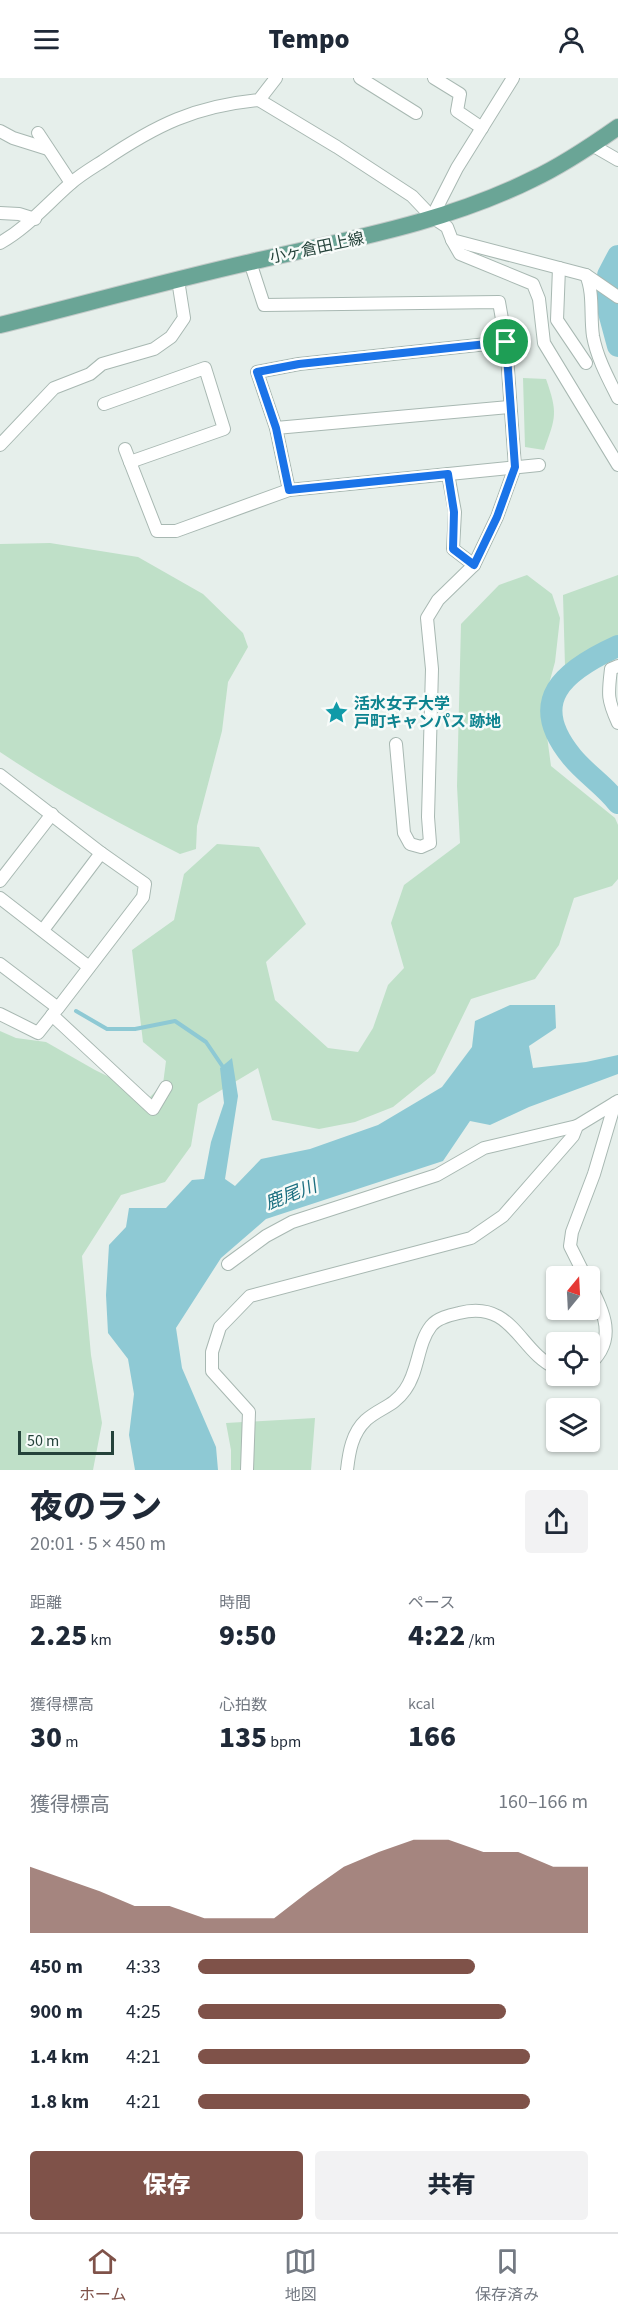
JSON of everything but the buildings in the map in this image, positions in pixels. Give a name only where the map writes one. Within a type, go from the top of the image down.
[{"type":"main road","name":"小ヶ倉田上線","points":[[0,325],[250,262],[374,235],[477,203],[533,179],[618,127]]},
{"type":"street","points":[[259,100],[276,78]]},
{"type":"street","points":[[360,78],[416,113]]},
{"type":"street","points":[[434,78],[460,94],[457,111],[482,128]]},
{"type":"street","points":[[432,217],[457,168],[513,78]]},
{"type":"street","points":[[0,243],[35,219],[71,183],[125,146],[171,121],[212,106],[259,100],[412,196],[432,217],[447,227],[460,254],[532,284],[539,299],[544,343],[618,465]]},
{"type":"street","points":[[0,131],[48,149]]},
{"type":"street","points":[[38,133],[71,183]]},
{"type":"street","points":[[592,145],[618,160]]},
{"type":"street","points":[[0,213],[19,214],[35,219]]},
{"type":"street","points":[[452,240],[586,275],[618,297]]},
{"type":"street","points":[[250,262],[264,305],[500,302],[506,342],[515,467],[497,517],[474,565],[438,600],[427,618],[432,669],[428,817],[430,843],[421,847],[410,844],[404,833],[396,744]]},
{"type":"street","points":[[559,268],[558,320],[586,363]]},
{"type":"street","points":[[586,275],[590,285],[593,336],[604,370],[618,398]]},
{"type":"street","points":[[0,445],[54,388],[90,374],[102,364],[154,349],[171,337],[184,318],[178,280]]},
{"type":"street","points":[[289,490],[276,428],[257,372],[299,364],[506,342]]},
{"type":"street","points":[[104,404],[205,368],[224,429],[130,462]]},
{"type":"street","points":[[276,428],[509,406]]},
{"type":"street","points":[[125,449],[157,531],[176,531],[289,490],[539,465]]},
{"type":"street","points":[[448,474],[454,512],[453,549],[474,565]]},
{"type":"street","points":[[618,666],[611,669],[608,693],[610,706],[618,723]]},
{"type":"street","points":[[0,1014],[38,1033],[144,897],[145,884],[1,776]]},
{"type":"street","points":[[0,881],[52,814]]},
{"type":"street","points":[[43,930],[101,853]]},
{"type":"street","points":[[0,898],[89,967]]},
{"type":"street","points":[[0,964],[55,1012],[153,1109],[166,1087]]},
{"type":"street","points":[[228,1264],[266,1236],[292,1222],[437,1175],[484,1148],[578,1126],[616,1102]]},
{"type":"street","points":[[580,1266],[570,1246],[572,1232],[594,1174],[616,1102]]},
{"type":"street","points":[[247,1470],[249,1412],[212,1371],[212,1352],[220,1327],[250,1296],[471,1239],[503,1216],[573,1136],[578,1126]]},
{"type":"street","points":[[600,1306],[604,1315],[605,1341],[600,1353]]},
{"type":"street","points":[[347,1470],[350,1447],[358,1431],[366,1421],[393,1404],[401,1395],[409,1384],[431,1325],[445,1317],[464,1312],[489,1312],[514,1328],[546,1361]]},
{"type":"green space","points":[[523,378],[546,379],[550,390],[554,415],[544,450],[525,447]]},
{"type":"green space","points":[[50,543],[138,557],[203,594],[243,633],[248,647],[228,682],[222,731],[197,826],[196,849],[180,854],[88,806],[0,752],[0,544]]},
{"type":"green space","points":[[527,575],[552,594],[560,618],[555,662],[543,706],[551,766],[615,818],[618,825],[618,879],[612,886],[574,898],[559,945],[535,979],[471,999],[435,1073],[393,1107],[355,1122],[319,1129],[272,1120],[258,1068],[198,1104],[191,1146],[165,1182],[121,1195],[82,1256],[91,1355],[102,1423],[93,1470],[0,1470],[0,1031],[16,1038],[46,1042],[95,1070],[150,1097],[163,1084],[166,1061],[143,1042],[132,950],[174,920],[184,874],[217,844],[259,847],[306,924],[266,962],[275,1000],[328,1048],[358,1052],[373,1028],[388,985],[404,968],[391,923],[404,885],[460,843],[457,786],[461,624],[499,585]]},
{"type":"green space","points":[[618,575],[618,636],[565,666],[563,595]]},
{"type":"green space","points":[[315,1418],[311,1470],[231,1470],[231,1450],[226,1423]]},
{"type":"water","points":[[510,1005],[555,1005],[556,1028],[529,1046],[533,1068],[586,1062],[618,1055],[618,1074],[529,1107],[490,1125],[470,1121],[443,1161],[266,1219],[221,1258],[176,1328],[182,1368],[216,1447],[218,1470],[135,1470],[129,1435],[134,1394],[128,1359],[108,1333],[106,1295],[109,1245],[126,1227],[129,1208],[166,1208],[192,1180],[204,1179],[211,1142],[224,1103],[220,1068],[232,1058],[238,1096],[225,1179],[235,1186],[261,1159],[310,1149],[378,1125],[442,1087],[472,1047],[475,1021]]},
{"type":"waterway","name":"鹿尾川","points":[[618,256],[608,275],[608,309],[618,346]]},
{"type":"waterway","name":"鹿尾川","points":[[618,646],[581,666],[567,677],[557,690],[552,704],[552,720],[559,737],[572,757],[618,803]]},
{"type":"waterway","points":[[76,1011],[107,1029],[135,1029],[175,1021],[206,1042],[225,1070]]},
{"type":"place","name":"活水女子大学 戸町キャンパス 跡地","points":[[336,713]]},
{"type":"route","points":[[506,342],[515,467],[497,517],[474,565],[453,549],[454,512],[448,474],[289,490],[276,428],[257,372],[299,364],[506,342]]}]
